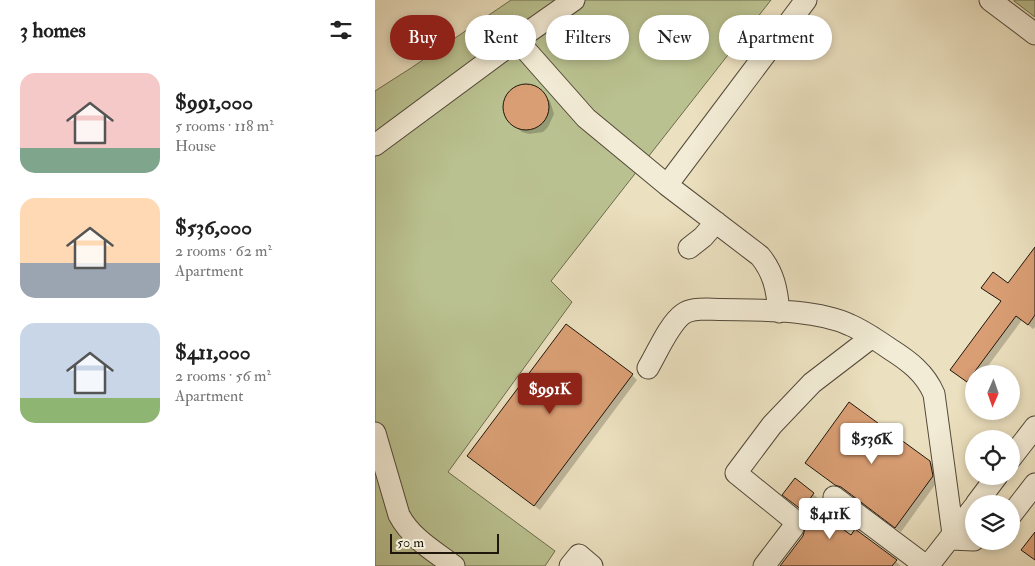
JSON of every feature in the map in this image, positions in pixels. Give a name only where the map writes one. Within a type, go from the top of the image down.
[{"type":"lane","points":[[536,27],[574,0]]},
{"type":"lane","points":[[667,185],[806,0]]},
{"type":"lane","points":[[992,0],[1035,34]]},
{"type":"lane","points":[[375,145],[490,60]]},
{"type":"lane","points":[[535,60],[586,118],[667,185],[760,256],[768,265],[773,277],[779,312]]},
{"type":"lane","points":[[689,248],[703,237],[716,222]]},
{"type":"lane","points":[[648,368],[675,322],[684,314],[707,308],[827,317],[850,325],[872,337],[921,372],[929,382],[934,394],[951,536]]},
{"type":"lane","points":[[764,566],[793,528],[794,520],[736,473],[772,424],[805,390],[872,337]]},
{"type":"lane","points":[[1020,446],[1035,427]]},
{"type":"lane","points":[[375,433],[399,514],[405,526],[415,537],[454,566]]},
{"type":"lane","points":[[1020,503],[1035,484]]},
{"type":"lane","points":[[834,497],[927,566],[965,518]]},
{"type":"lane","points":[[951,536],[965,538]]},
{"type":"lane","points":[[570,566],[579,555],[592,566]]},
{"type":"green space","points":[[511,0],[771,0],[759,15],[719,15],[719,60],[724,60],[551,281],[572,302],[448,472],[555,551],[545,566],[375,566],[375,91],[423,60],[455,60],[455,38],[465,31],[465,60],[536,60],[536,15],[489,15]]},
{"type":"green space","points":[[1035,0],[1035,17],[1014,1]]},
{"type":"building","points":[[526,84],[539,88],[545,94],[549,107],[545,120],[539,126],[526,130],[513,126],[507,120],[503,107],[507,94],[513,88]]},
{"type":"building","points":[[1035,247],[1035,315],[1028,325],[1016,316],[980,365],[965,365],[965,381],[950,370],[1001,301],[981,288],[993,272],[1008,283]]},
{"type":"building","points":[[566,324],[633,374],[534,506],[467,456]]},
{"type":"building","points":[[849,402],[930,461],[933,476],[895,528],[841,487],[835,485],[805,463]]},
{"type":"building","points":[[795,478],[814,493],[807,503],[851,535],[855,529],[897,560],[892,566],[780,566],[803,536],[809,519],[802,510],[782,495]]},
{"type":"building","points":[[1035,532],[1035,560],[1021,550]]}]
